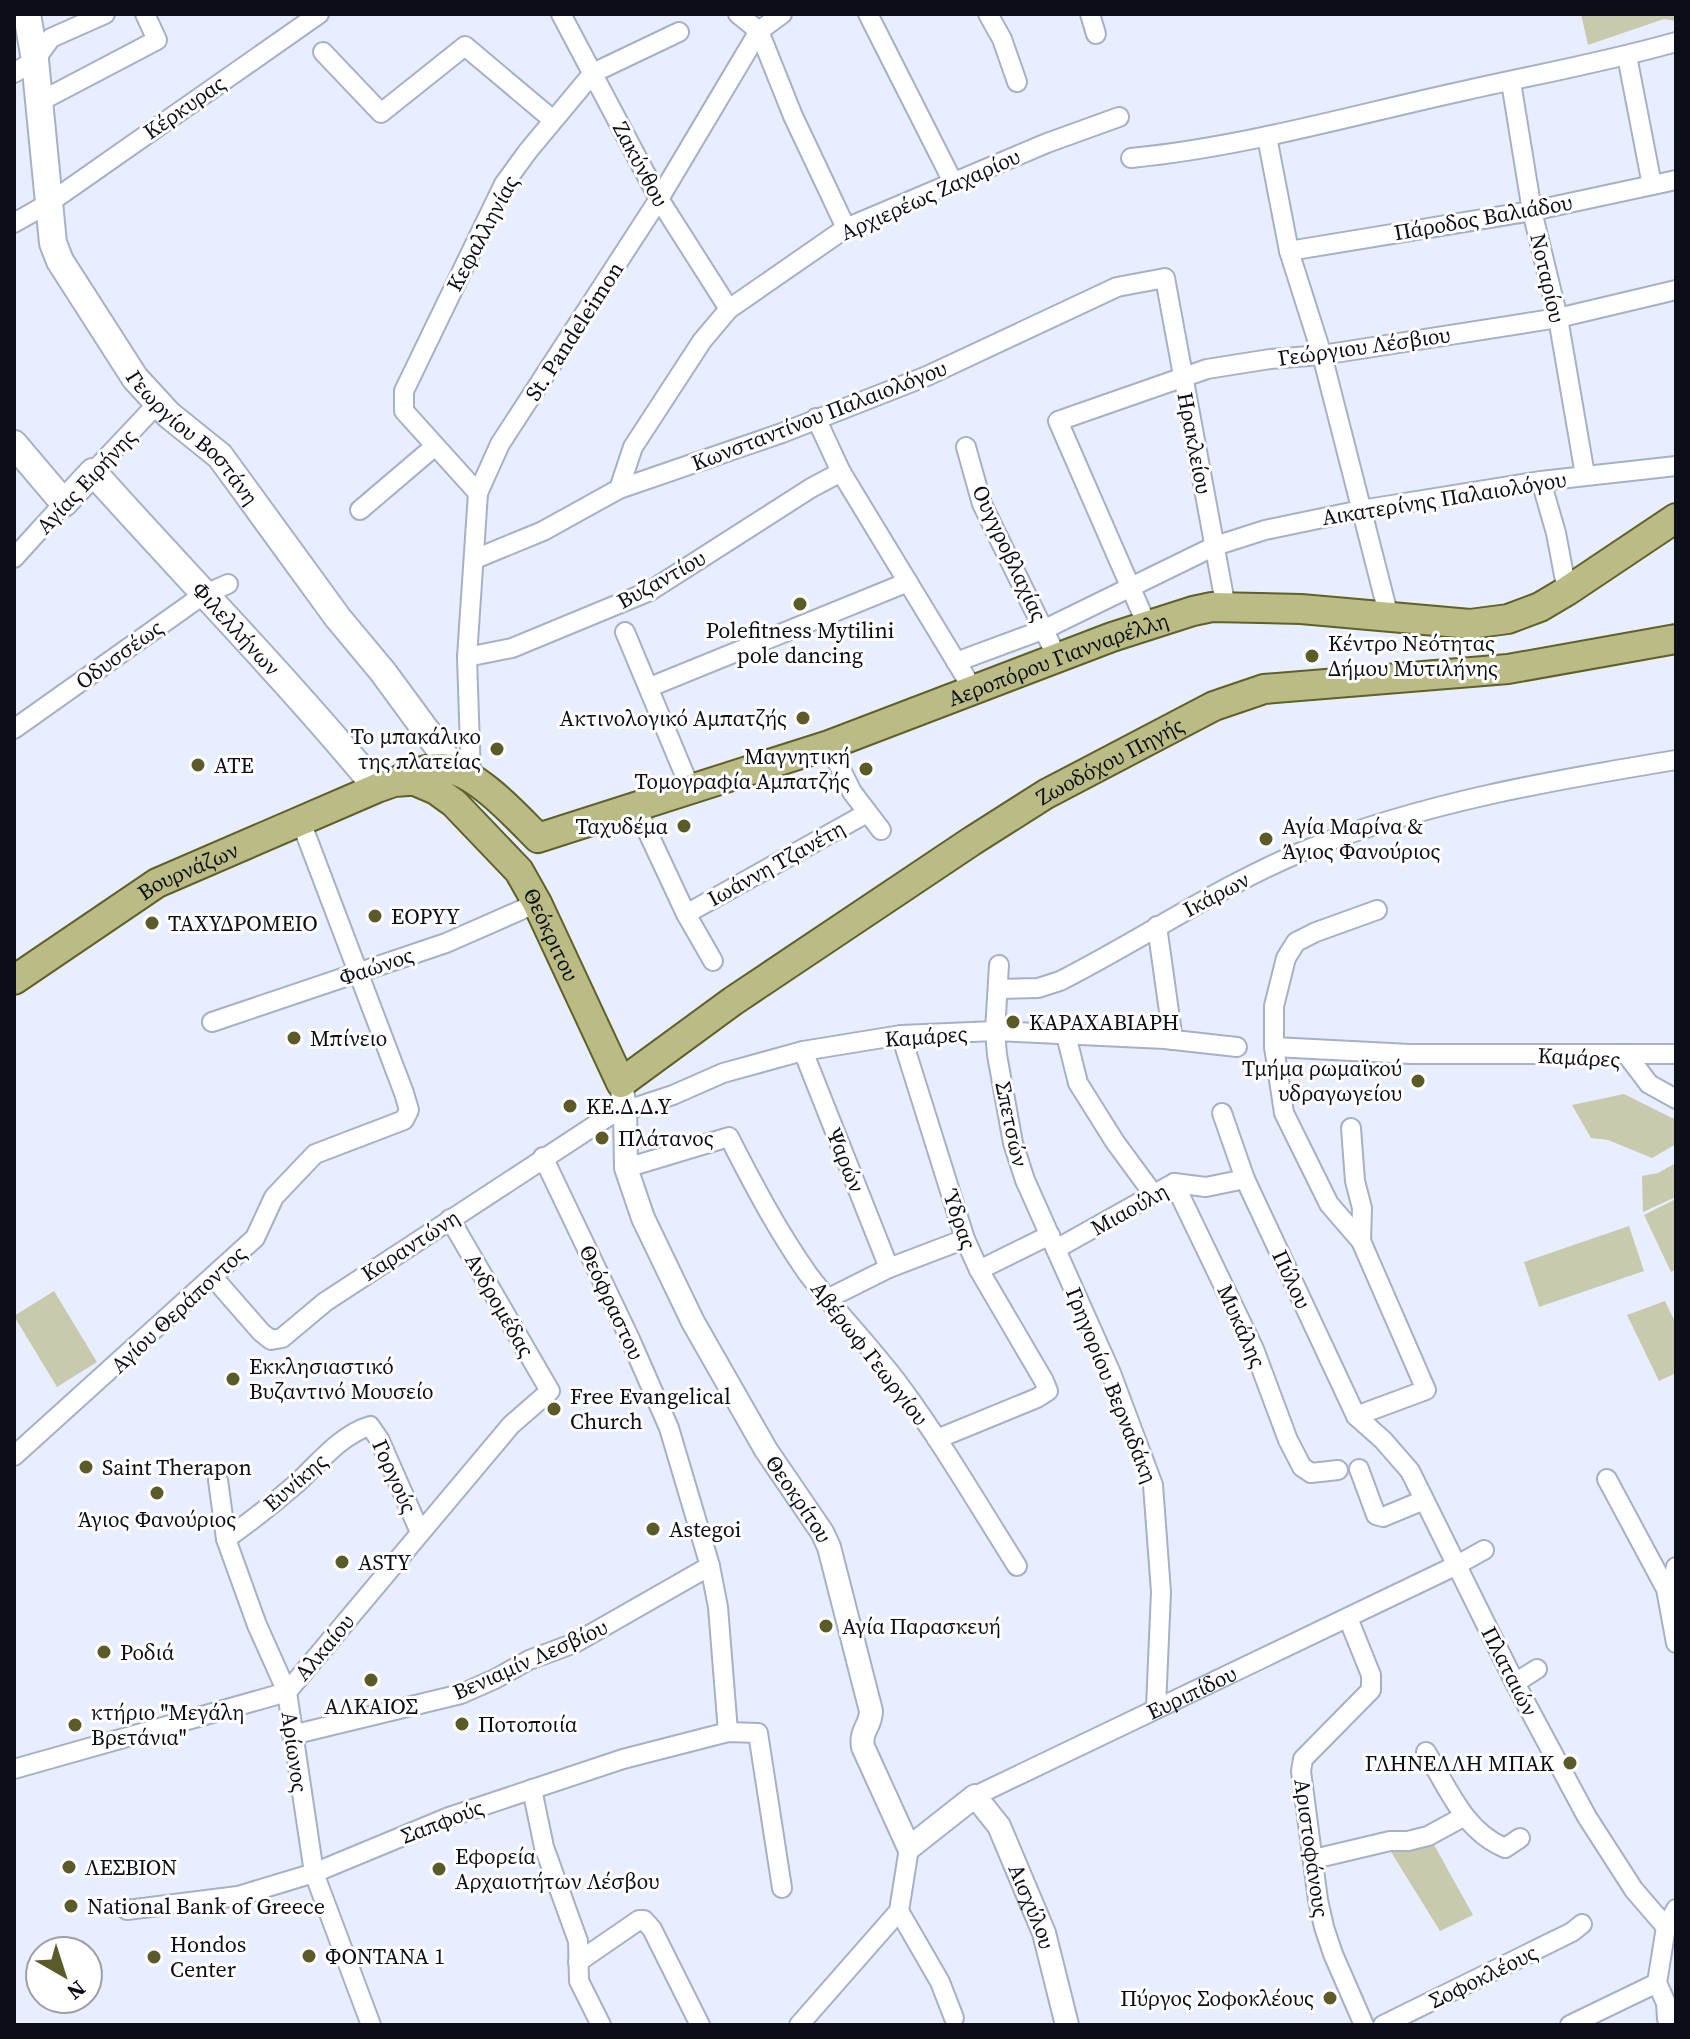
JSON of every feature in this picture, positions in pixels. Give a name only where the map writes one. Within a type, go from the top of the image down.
[{"type":"main road","name":"Γεωργίου Βοστάνη","points":[[27,14],[25,66],[39,102],[53,243],[60,261],[135,378],[158,403],[220,456],[338,618],[463,774]]},
{"type":"main road","points":[[14,444],[64,503]]},
{"type":"main road","name":"Αγίας Ειρήνης","points":[[64,503],[93,472]]},
{"type":"main road","name":"Φιλελλήνων","points":[[93,472],[203,595],[386,785]]},
{"type":"main road","name":"Αεροπόρου Γιανναρέλλη","points":[[538,838],[829,745],[1057,657],[1193,611],[1301,609],[1439,623],[1492,622],[1524,614],[1567,591],[1676,518]]},
{"type":"main road","name":"Ζωοδόχου Πηγής","points":[[623,1096],[745,993],[984,833],[1046,794],[1178,722],[1214,706],[1264,689],[1508,669],[1676,639]]},
{"type":"main road","name":"Βουρνάζων","points":[[14,980],[157,883],[192,865],[431,769],[463,774]]},
{"type":"main road","points":[[463,774],[538,838],[530,841],[519,853],[519,871]]},
{"type":"main road","name":"Θεόκριτου","points":[[386,785],[415,781],[436,790],[454,803],[519,871],[537,903],[623,1096]]},
{"type":"main road","points":[[482,833],[494,839],[508,833],[513,822],[507,809]]},
{"type":"street","points":[[25,66],[51,38],[105,14]]},
{"type":"street","points":[[39,102],[157,40],[145,14]]},
{"type":"street","name":"Κέρκυρας","points":[[14,223],[49,203],[319,14]]},
{"type":"street","name":"Ζακύνθου","points":[[561,14],[659,199],[729,309]]},
{"type":"street","points":[[738,14],[771,20],[793,116],[846,228]]},
{"type":"street","points":[[868,14],[953,182]]},
{"type":"street","points":[[988,14],[1002,39],[1017,82]]},
{"type":"street","points":[[1090,14],[1096,34]]},
{"type":"street","name":"St. Pandeleimon","points":[[463,774],[478,493],[500,444],[771,20]]},
{"type":"street","name":"Κεφαλληνίας","points":[[434,447],[404,411],[404,391],[504,184],[593,73],[679,32]]},
{"type":"street","points":[[1131,158],[1185,153],[1267,137],[1327,121],[1627,56],[1676,42]]},
{"type":"street","points":[[323,52],[381,113],[465,46],[553,120]]},
{"type":"street","points":[[1627,56],[1652,185]]},
{"type":"street","name":"Νοταρίου","points":[[1511,82],[1532,211],[1558,318],[1585,475]]},
{"type":"street","name":"Αρχιερέως Ζαχαρίου","points":[[619,489],[633,447],[702,341],[729,309],[846,228],[1047,143],[1119,117]]},
{"type":"street","points":[[1267,137],[1289,251],[1322,355],[1389,617]]},
{"type":"street","name":"Πάροδος Βαλιάδου","points":[[1289,251],[1532,211],[1676,180]]},
{"type":"street","name":"Ηρακλείου","points":[[1165,278],[1226,608]]},
{"type":"street","name":"Κωνσταντίνου Παλαιολόγου","points":[[475,559],[543,531],[619,489],[782,433],[927,376],[1117,287],[1165,278]]},
{"type":"street","name":"Γεώργιου Λέσβιου","points":[[1129,587],[1058,421],[1207,369],[1322,355],[1558,318],[1676,290]]},
{"type":"street","name":"Αγίας Ειρήνης","points":[[93,472],[158,403]]},
{"type":"street","points":[[816,418],[841,472],[974,691]]},
{"type":"street","points":[[360,510],[434,447],[478,493]]},
{"type":"street","name":"Ουγγροβλαχίας","points":[[966,447],[982,504],[1057,657]]},
{"type":"street","name":"Αικατερίνης Παλαιολόγου","points":[[956,662],[1045,629],[1215,546],[1265,530],[1361,510],[1541,481],[1676,466]]},
{"type":"street","name":"Βυζαντίου","points":[[467,657],[512,648],[650,591],[841,472]]},
{"type":"street","points":[[1541,481],[1556,533],[1567,591]]},
{"type":"street","name":"Αγίας Ειρήνης","points":[[14,558],[64,503]]},
{"type":"street","points":[[650,687],[908,582]]},
{"type":"street","name":"Οδυσσέως","points":[[14,729],[203,595],[228,584]]},
{"type":"street","points":[[1129,587],[1147,625]]},
{"type":"street","points":[[625,632],[691,790]]},
{"type":"street","points":[[829,745],[852,792],[881,830]]},
{"type":"street","name":"Ικάρων","points":[[998,989],[1038,988],[1060,981],[1242,879],[1389,821],[1523,788],[1676,760]]},
{"type":"street","points":[[636,807],[686,914],[713,961]]},
{"type":"street","name":"Ιωάννη Τζανέτη","points":[[686,914],[867,813]]},
{"type":"street","points":[[301,822],[359,971]]},
{"type":"street","name":"Φαώνος","points":[[212,1022],[446,943],[537,903]]},
{"type":"street","points":[[1356,1416],[1426,1390],[1361,1241],[1329,1204],[1284,1113],[1274,1047],[1274,1006],[1286,958],[1296,942],[1377,910]]},
{"type":"street","points":[[1157,926],[1173,1040]]},
{"type":"street","name":"Σπετσών","points":[[999,965],[995,1031],[1013,1143],[1040,1213]]},
{"type":"street","name":"Αγίου Θεράποντος","points":[[14,1456],[255,1238],[274,1197],[315,1154],[404,1120],[409,1110],[359,971]]},
{"type":"street","name":"Καμάρες","points":[[623,1096],[673,1095],[723,1073],[803,1051],[901,1035],[995,1031],[1173,1040],[1237,1047]]},
{"type":"street","name":"Ύδρας","points":[[901,1035],[965,1239],[979,1270],[1048,1391],[937,1439]]},
{"type":"street","points":[[1066,1035],[1078,1083],[1115,1142],[1154,1195]]},
{"type":"street","name":"Καμάρες","points":[[1274,1047],[1410,1054],[1627,1055],[1649,1084],[1676,1099]]},
{"type":"street","name":"Ψαρών","points":[[803,1051],[889,1268]]},
{"type":"street","points":[[1627,1055],[1676,1054]]},
{"type":"street","name":"Καραντώνη","points":[[213,1277],[261,1332],[271,1340],[282,1338],[325,1302],[596,1123],[623,1096]]},
{"type":"street","name":"Θεόκριτου","points":[[623,1096],[626,1168]]},
{"type":"street","name":"Πύλου","points":[[1222,1113],[1245,1179],[1356,1416]]},
{"type":"street","points":[[1351,1128],[1355,1181],[1362,1208],[1361,1241]]},
{"type":"street","name":"Αβέρωφ Γεωργίου","points":[[626,1168],[729,1137],[773,1220],[810,1276],[899,1385],[1017,1566]]},
{"type":"street","name":"Θεόφραστου","points":[[543,1157],[665,1414],[710,1566],[718,1607],[728,1732]]},
{"type":"street","name":"Θεοκρίτου","points":[[626,1168],[643,1218],[693,1322],[766,1450],[813,1517],[829,1547],[871,1711],[871,1718],[861,1736],[863,1747],[909,1848]]},
{"type":"street","name":"Μιαούλη","points":[[979,1270],[1053,1242],[1174,1183],[1206,1187],[1245,1179]]},
{"type":"street","name":"Μυκάλης","points":[[1174,1183],[1254,1349],[1288,1440],[1305,1471],[1338,1470]]},
{"type":"street","name":"Γρηγορίου Βερναδάκη","points":[[1040,1213],[1111,1373],[1153,1485],[1161,1592],[1156,1707]]},
{"type":"street","name":"Ανδρομέδας","points":[[450,1219],[550,1391]]},
{"type":"street","points":[[829,1298],[889,1268],[965,1239]]},
{"type":"street","name":"Αλκαίου","points":[[14,1769],[287,1692],[511,1425],[550,1391]]},
{"type":"street","name":"Πλαταιών","points":[[1356,1416],[1410,1471],[1515,1683],[1587,1817],[1634,1890],[1666,1927]]},
{"type":"street","name":"Γοργούς","points":[[365,1427],[372,1428],[379,1439],[420,1532]]},
{"type":"street","name":"Ευνίκης","points":[[226,1539],[296,1484],[330,1452],[365,1427]]},
{"type":"street","points":[[1359,1469],[1376,1515],[1383,1517],[1424,1500]]},
{"type":"street","points":[[1607,1479],[1668,1596]]},
{"type":"street","name":"Αρίωνος","points":[[218,1480],[226,1539],[257,1625],[287,1692],[314,1873],[371,2025]]},
{"type":"street","name":"Ευριπίδου","points":[[909,1848],[975,1796],[1484,1550]]},
{"type":"street","name":"Βενιαμίν Λεσβίου","points":[[292,1735],[461,1694],[529,1660],[575,1643],[710,1566]]},
{"type":"street","points":[[1676,1567],[1668,1596],[1676,1643]]},
{"type":"street","name":"Αριστοφάνους","points":[[1348,1618],[1373,1686],[1303,1759],[1301,1771],[1324,1927],[1364,2025]]},
{"type":"street","points":[[1515,1683],[1537,1669]]},
{"type":"street","name":"Σαπφούς","points":[[127,1910],[238,1896],[314,1873],[449,1817],[532,1789],[623,1759],[728,1732],[758,1733],[782,1888]]},
{"type":"street","points":[[1426,1752],[1463,1817],[1488,1841],[1505,1848],[1520,1838]]},
{"type":"street","points":[[532,1789],[544,1847],[575,1928],[579,1946],[579,1981],[601,2025]]},
{"type":"street","name":"Αισχύλου","points":[[975,1796],[999,1826],[1044,1933],[1067,2025]]},
{"type":"street","points":[[1314,1859],[1390,1841],[1428,1836],[1463,1817]]},
{"type":"street","points":[[801,2024],[899,1911],[909,1848]]},
{"type":"street","points":[[1667,2023],[1666,2003],[1657,1983],[1666,1927],[1676,1909]]},
{"type":"street","points":[[899,1911],[940,1982],[954,2018]]},
{"type":"street","points":[[578,1962],[639,1920],[644,1920],[652,1929],[700,2025]]},
{"type":"street","name":"Σοφοκλέους","points":[[1383,2025],[1572,1932],[1582,1924]]},
{"type":"street","points":[[1570,2025],[1657,1983]]},
{"type":"green space","points":[[1581,14],[1676,14],[1676,21],[1664,19],[1588,45]]},
{"type":"green space","points":[[1624,1094],[1676,1120],[1676,1144],[1652,1158],[1608,1140],[1591,1138],[1572,1105]]},
{"type":"green space","points":[[1676,1163],[1676,1197],[1643,1212],[1642,1176],[1658,1173]]},
{"type":"green space","points":[[1676,1199],[1676,1269],[1671,1272],[1644,1215]]},
{"type":"green space","points":[[1629,1226],[1644,1271],[1539,1307],[1524,1262]]},
{"type":"green space","points":[[54,1291],[97,1362],[57,1387],[14,1316]]},
{"type":"green space","points":[[1665,1301],[1676,1324],[1676,1373],[1659,1381],[1627,1315]]},
{"type":"green space","points":[[1433,1843],[1473,1915],[1440,1931],[1391,1852]]},
{"type":"place","name":"Polefitness Mytilini pole dancing","points":[[800,604]]},
{"type":"place","name":"Κέντρο Νεότητας Δήμου Μυτιλήνης","points":[[1312,656]]},
{"type":"place","name":"Ακτινολογικό Αμπατζής","points":[[803,718]]},
{"type":"place","name":"Το μπακάλικο της πλατείας","points":[[497,749]]},
{"type":"place","name":"ΑΤΕ","points":[[198,765]]},
{"type":"place","name":"Μαγνητική Τομογραφία Αμπατζής","points":[[866,769]]},
{"type":"place","name":"Ταχυδέμα","points":[[684,826]]},
{"type":"place","name":"Αγία Μαρίνα & Άγιος Φανούριος","points":[[1266,839]]},
{"type":"place","name":"EOPYY","points":[[375,916]]},
{"type":"place","name":"ΤΑΧΥΔΡΟΜΕΙΟ","points":[[152,923]]},
{"type":"place","name":"ΚΑΡΑΧΑΒΙΑΡΗ","points":[[1013,1022]]},
{"type":"place","name":"Μπίνειο","points":[[294,1038]]},
{"type":"place","name":"Τμήμα ρωμαϊκού υδραγωγείου","points":[[1418,1081]]},
{"type":"place","name":"ΚΕ.Δ.Δ.Υ","points":[[570,1106]]},
{"type":"place","name":"Πλάτανος","points":[[602,1138]]},
{"type":"place","name":"Εκκλησιαστικό Βυζαντινό Μουσείο","points":[[233,1379]]},
{"type":"place","name":"Free Evangelical Church","points":[[554,1409]]},
{"type":"place","name":"Saint Therapon","points":[[86,1467]]},
{"type":"place","name":"Άγιος Φανούριος","points":[[157,1493]]},
{"type":"place","name":"Astegoi","points":[[653,1529]]},
{"type":"place","name":"ASTY","points":[[342,1562]]},
{"type":"place","name":"Αγία Παρασκευή","points":[[826,1626]]},
{"type":"place","name":"Ροδιά","points":[[104,1652]]},
{"type":"place","name":"ΑΛΚΑΙΟΣ","points":[[371,1680]]},
{"type":"place","name":"Ποτοποιία","points":[[462,1724]]},
{"type":"place","name":"κτήριο \"Μεγάλη Βρετάνια\"","points":[[75,1725]]},
{"type":"place","name":"ΓΛΗΝΕΛΛΗ ΜΠΑΚ","points":[[1570,1763]]},
{"type":"place","name":"ΛΕΣΒΙΟΝ","points":[[69,1867]]},
{"type":"place","name":"Εφορεία Αρχαιοτήτων Λέσβου","points":[[439,1869]]},
{"type":"place","name":"National Bank of Greece","points":[[71,1906]]},
{"type":"place","name":"ΦΟΝΤΑΝΑ 1","points":[[309,1956]]},
{"type":"place","name":"Hondos Center","points":[[154,1957]]},
{"type":"place","name":"Πύργος Σοφοκλέους","points":[[1330,1998]]}]
